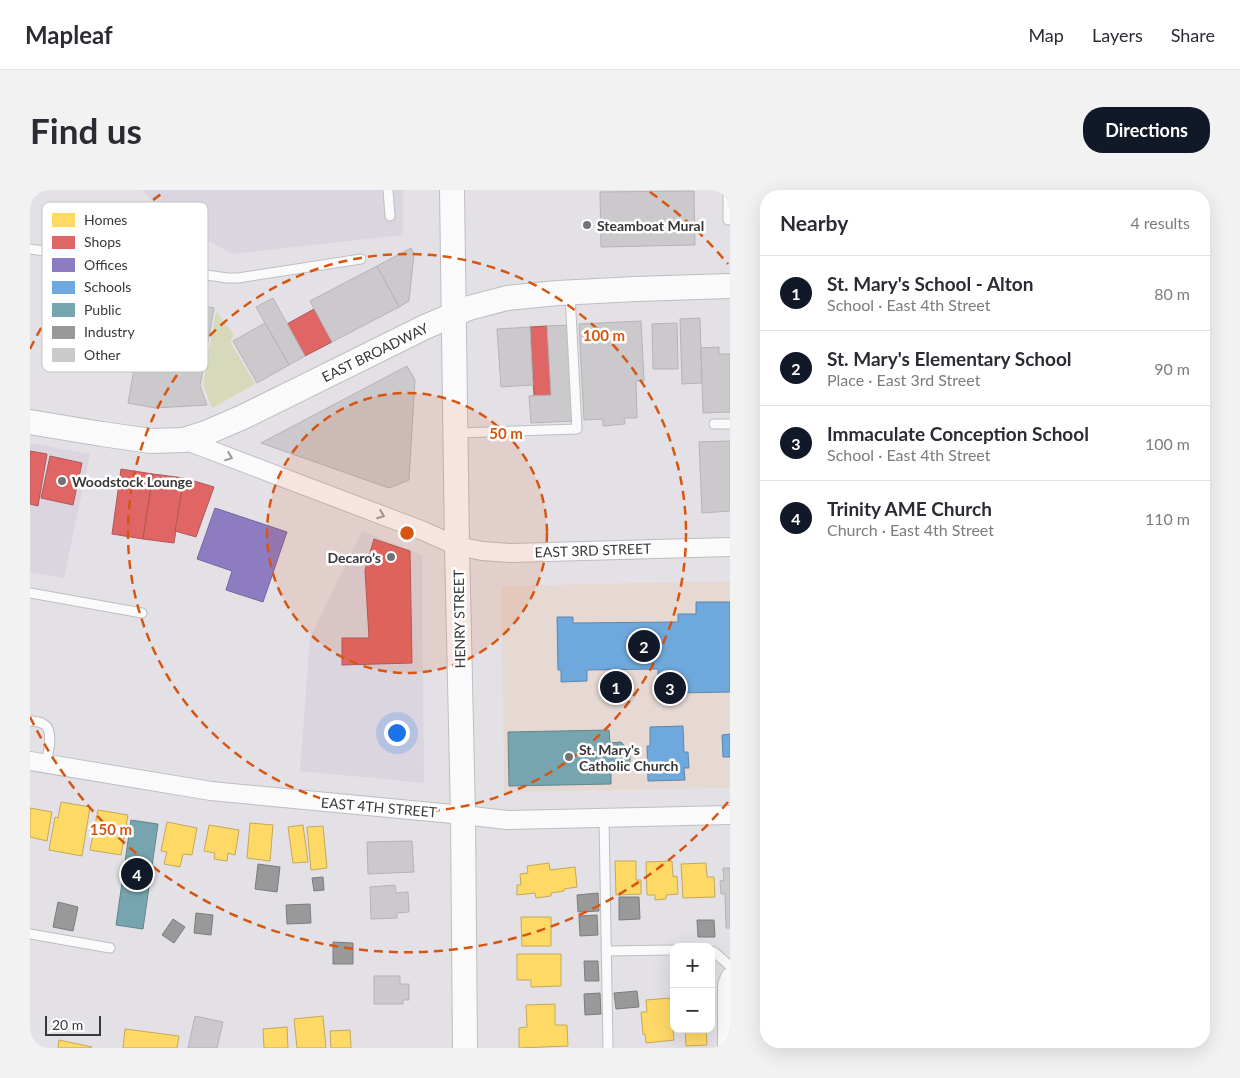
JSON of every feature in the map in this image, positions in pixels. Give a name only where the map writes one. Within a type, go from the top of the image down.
[{"type":"street","name":"HENRY STREET","points":[[454,192],[454,315],[465,1048]]},
{"type":"street","name":"EAST BROADWAY","points":[[30,422],[151,441],[184,440],[243,417],[425,327],[469,308],[507,298],[570,292],[730,286]]},
{"type":"street","name":"EAST 3RD STREET","points":[[184,440],[421,530],[457,546],[482,551],[511,553],[730,547]]},
{"type":"street","name":"EAST 4TH STREET","points":[[38,763],[211,791],[506,820],[730,815]]},
{"type":"street","points":[[726,1048],[727,985],[730,978]]},
{"type":"lane","points":[[388,190],[390,216]]},
{"type":"lane","points":[[728,190],[728,220]]},
{"type":"lane","points":[[208,275],[238,278],[361,259]]},
{"type":"lane","points":[[456,433],[577,429],[570,292]]},
{"type":"lane","points":[[714,424],[730,424]]},
{"type":"lane","points":[[30,594],[142,613]]},
{"type":"lane","points":[[30,721],[46,725],[50,735],[38,763]]},
{"type":"lane","points":[[604,818],[608,1048]]},
{"type":"lane","points":[[30,934],[110,948]]},
{"type":"lane","points":[[606,951],[670,950]]},
{"type":"lane","points":[[715,953],[730,966]]},
{"type":"shaded area","points":[[143,190],[403,190],[403,235],[233,254],[208,241],[208,202],[151,202]]},
{"type":"shaded area","points":[[30,443],[90,454],[64,578],[30,572]]},
{"type":"shaded area","points":[[362,531],[422,555],[424,783],[300,771],[310,638]]},
{"type":"shaded area","points":[[730,581],[730,788],[504,792],[501,586]]},
{"type":"green space","points":[[216,311],[234,335],[230,341],[255,384],[212,408],[203,384],[205,372],[208,372],[208,356]]},
{"type":"building: Homes","points":[[61,802],[90,807],[82,856],[49,850],[55,817],[58,818]]},
{"type":"building: Homes","points":[[30,808],[52,812],[47,841],[30,837]]},
{"type":"building: Homes","points":[[98,810],[128,815],[121,855],[90,850]]},
{"type":"building: Homes","points":[[167,822],[197,828],[192,855],[183,854],[180,867],[164,864],[167,852],[161,851]]},
{"type":"building: Homes","points":[[250,823],[273,825],[270,861],[247,858]]},
{"type":"building: Homes","points":[[209,825],[239,830],[235,855],[228,853],[227,861],[214,859],[215,853],[204,851]]},
{"type":"building: Homes","points":[[303,825],[308,862],[293,863],[288,827]]},
{"type":"building: Homes","points":[[323,826],[327,868],[311,870],[307,827]]},
{"type":"building: Homes","points":[[615,861],[636,861],[636,880],[641,880],[641,894],[616,895]]},
{"type":"building: Homes","points":[[672,861],[673,877],[677,876],[678,894],[666,895],[666,899],[655,900],[655,895],[647,895],[646,862]]},
{"type":"building: Homes","points":[[549,863],[550,870],[575,867],[577,887],[551,893],[551,896],[536,898],[535,893],[517,895],[517,885],[521,885],[520,874],[528,873],[527,866]]},
{"type":"building: Homes","points":[[706,863],[707,877],[714,877],[715,897],[683,898],[681,864]]},
{"type":"building: Homes","points":[[521,917],[551,917],[551,946],[522,946]]},
{"type":"building: Homes","points":[[517,954],[561,954],[561,986],[531,987],[531,980],[517,980]]},
{"type":"building: Homes","points":[[670,998],[670,1033],[673,1033],[674,1040],[646,1043],[645,1034],[643,1034],[641,1012],[647,1012],[646,1000]]},
{"type":"building: Homes","points":[[555,1004],[555,1025],[567,1025],[568,1046],[519,1048],[519,1028],[527,1027],[526,1005]]},
{"type":"building: Homes","points":[[323,1016],[326,1048],[297,1048],[294,1019]]},
{"type":"building: Homes","points":[[287,1027],[288,1048],[264,1048],[263,1029]]},
{"type":"building: Homes","points":[[125,1029],[179,1036],[177,1048],[123,1048]]},
{"type":"building: Homes","points":[[350,1030],[351,1048],[331,1048],[330,1031]]},
{"type":"building: Homes","points":[[685,1033],[706,1033],[707,1045],[686,1046]]},
{"type":"building: Homes","points":[[59,1040],[92,1047],[58,1048]]},
{"type":"building: Shops","points":[[314,309],[332,342],[305,356],[287,324]]},
{"type":"building: Shops","points":[[547,326],[551,395],[534,396],[530,327]]},
{"type":"building: Shops","points":[[30,451],[47,454],[38,506],[30,504]]},
{"type":"building: Shops","name":"Woodstock Lounge","points":[[50,456],[82,463],[73,505],[41,498]]},
{"type":"building: Shops","points":[[121,469],[153,474],[143,539],[112,534]]},
{"type":"building: Shops","points":[[153,474],[184,478],[174,543],[143,539]]},
{"type":"building: Shops","points":[[184,478],[214,487],[196,537],[175,531]]},
{"type":"building: Shops","points":[[374,539],[410,551],[412,663],[342,665],[342,638],[369,638],[365,570]]},
{"type":"building: Offices","points":[[215,508],[287,532],[263,602],[226,590],[232,571],[197,559]]},
{"type":"building: Schools","points":[[696,602],[730,602],[730,692],[679,693],[679,685],[658,685],[658,669],[587,670],[587,681],[561,682],[561,670],[558,670],[557,617],[573,617],[573,623],[678,622],[678,614],[696,614]]},
{"type":"building: Schools","points":[[683,726],[684,752],[688,752],[689,768],[684,768],[685,780],[648,781],[647,746],[650,746],[650,727]]},
{"type":"building: Schools","points":[[730,734],[730,757],[723,757],[722,735]]},
{"type":"building: Public","name":"St. Mary's Catholic Church","points":[[609,730],[610,743],[621,742],[630,751],[630,763],[622,771],[611,772],[611,784],[509,786],[508,732]]},
{"type":"building: Public","points":[[131,820],[158,824],[143,929],[116,925]]},
{"type":"building: Industry","points":[[258,864],[280,867],[277,892],[255,889]]},
{"type":"building: Industry","points":[[323,877],[324,890],[314,891],[312,878]]},
{"type":"building: Industry","points":[[598,893],[599,911],[578,912],[577,895]]},
{"type":"building: Industry","points":[[619,897],[639,897],[640,919],[619,920]]},
{"type":"building: Industry","points":[[58,902],[78,907],[73,931],[53,927]]},
{"type":"building: Industry","points":[[310,904],[311,923],[287,924],[286,905]]},
{"type":"building: Industry","points":[[196,913],[213,915],[211,935],[194,933]]},
{"type":"building: Industry","points":[[597,915],[598,935],[580,936],[579,916]]},
{"type":"building: Industry","points":[[173,919],[185,927],[174,943],[162,935]]},
{"type":"building: Industry","points":[[697,920],[714,920],[715,937],[698,937]]},
{"type":"building: Industry","points":[[333,942],[353,943],[353,964],[333,964]]},
{"type":"building: Industry","points":[[584,961],[598,961],[599,981],[585,981]]},
{"type":"building: Industry","points":[[637,991],[639,1007],[616,1009],[614,993]]},
{"type":"building: Industry","points":[[600,993],[601,1014],[585,1015],[584,994]]},
{"type":"building: Other","points":[[694,191],[695,245],[601,247],[600,192]]},
{"type":"building: Other","points":[[411,248],[414,254],[409,301],[399,307],[377,266]]},
{"type":"building: Other","points":[[377,266],[399,307],[332,342],[310,301]]},
{"type":"building: Other","points":[[273,298],[305,356],[289,365],[256,307]]},
{"type":"building: Other","points":[[208,307],[214,308],[208,341]]},
{"type":"building: Other","points":[[700,318],[702,383],[682,384],[680,319]]},
{"type":"building: Other","points":[[641,321],[644,381],[636,381],[637,418],[624,418],[625,424],[603,426],[603,419],[584,420],[579,324]]},
{"type":"building: Other","points":[[265,323],[289,365],[257,383],[233,341]]},
{"type":"building: Other","points":[[677,323],[678,369],[653,369],[652,324]]},
{"type":"building: Other","points":[[570,325],[575,421],[531,423],[529,396],[551,395],[547,326]]},
{"type":"building: Other","points":[[530,327],[533,385],[501,387],[497,329]]},
{"type":"building: Other","points":[[719,347],[719,354],[730,354],[730,412],[703,413],[701,348]]},
{"type":"building: Other","points":[[407,366],[415,380],[409,480],[389,488],[261,443]]},
{"type":"building: Other","points":[[134,372],[203,372],[200,386],[207,405],[155,408],[128,403]]},
{"type":"building: Other","points":[[730,441],[730,511],[702,513],[699,442]]},
{"type":"building: Other","points":[[412,841],[414,872],[368,874],[367,842]]},
{"type":"building: Other","points":[[723,868],[730,868],[730,928],[726,928],[725,894],[721,894],[720,881],[724,880]]},
{"type":"building: Other","points":[[395,885],[396,893],[408,892],[409,912],[397,913],[397,918],[371,919],[370,887]]},
{"type":"building: Other","points":[[374,976],[400,976],[400,984],[409,984],[409,1000],[403,1000],[403,1004],[374,1004]]},
{"type":"building: Other","points":[[195,1016],[223,1022],[217,1048],[188,1048]]},
{"type":"place","name":"Steamboat Mural","points":[[587,225]]},
{"type":"place","name":"Woodstock Lounge","points":[[62,481]]},
{"type":"place","name":"Decaro’s","points":[[391,557]]},
{"type":"place","name":"St. Mary's Elementary School","points":[[644,646]]},
{"type":"place","name":"St. Mary's School - Alton","points":[[616,687]]},
{"type":"place","name":"Immaculate Conception School","points":[[670,688]]},
{"type":"place","name":"St. Mary's Catholic Church","points":[[569,757]]},
{"type":"place","name":"Trinity AME Church","points":[[137,874]]}]
